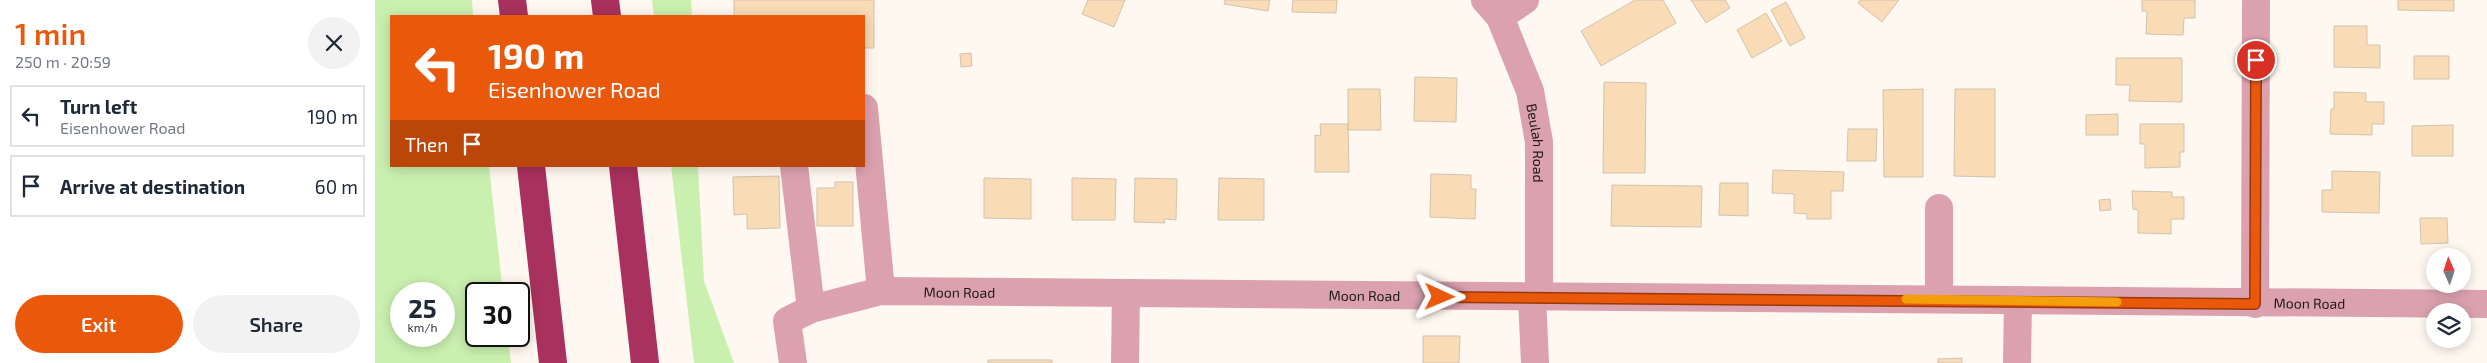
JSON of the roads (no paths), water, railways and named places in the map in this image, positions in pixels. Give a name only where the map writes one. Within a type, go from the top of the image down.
[{"type":"highway","points":[[512,0],[514,15]]},
{"type":"highway","points":[[605,0],[607,15]]},
{"type":"highway","points":[[531,167],[553,363]]},
{"type":"highway","points":[[623,167],[645,363]]},
{"type":"street","points":[[1493,8],[1525,0]]},
{"type":"street","points":[[2255,304],[2256,0]]},
{"type":"street","name":"Beulah Road","points":[[1493,8],[1530,91],[1539,142],[1535,363]]},
{"type":"street","points":[[865,119],[881,292]]},
{"type":"street","points":[[793,167],[811,309]]},
{"type":"street","points":[[1939,208],[1939,299]]},
{"type":"street","name":"Moon Road","points":[[793,363],[787,321],[811,309],[881,292],[1535,298],[1939,299],[2255,304],[2487,304]]},
{"type":"street","points":[[1125,363],[1126,294]]},
{"type":"street","points":[[2017,363],[2018,300]]}]
